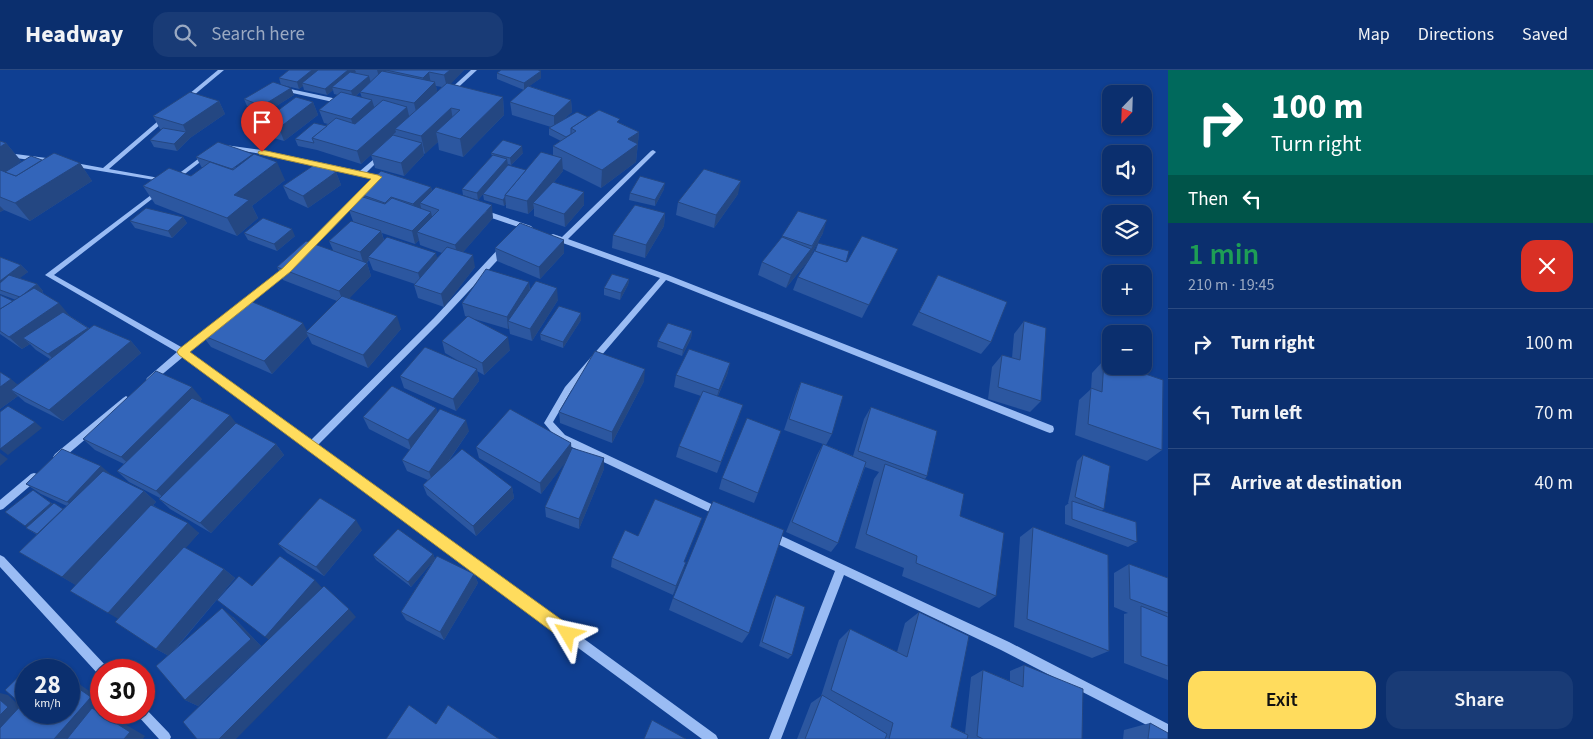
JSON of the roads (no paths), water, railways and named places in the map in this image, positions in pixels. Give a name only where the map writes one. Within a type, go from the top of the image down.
[{"type":"street","points":[[178,107],[221,70]]},
{"type":"street","points":[[440,101],[474,70]]},
{"type":"street","points":[[277,88],[353,105]]},
{"type":"street","points":[[106,169],[170,113]]},
{"type":"street","points":[[301,256],[381,178],[228,147],[215,150],[170,182],[50,276],[183,352],[712,739]]},
{"type":"street","points":[[361,174],[388,150]]},
{"type":"street","points":[[563,240],[653,152]]},
{"type":"street","points":[[0,154],[106,169],[170,182]]},
{"type":"street","points":[[471,208],[521,230],[563,240],[664,278],[1050,429]]},
{"type":"street","points":[[310,446],[437,320],[511,241]]},
{"type":"street","points":[[235,311],[294,263]]},
{"type":"street","points":[[664,278],[568,389],[548,422],[562,438],[728,516]]},
{"type":"street","points":[[145,384],[220,323]]},
{"type":"street","points":[[54,460],[130,397]]},
{"type":"street","points":[[0,506],[39,473]]},
{"type":"street","points":[[763,532],[1005,646],[1168,730]]},
{"type":"street","points":[[0,560],[92,659]]},
{"type":"street","points":[[774,739],[841,569]]},
{"type":"street","points":[[153,724],[165,737]]}]
